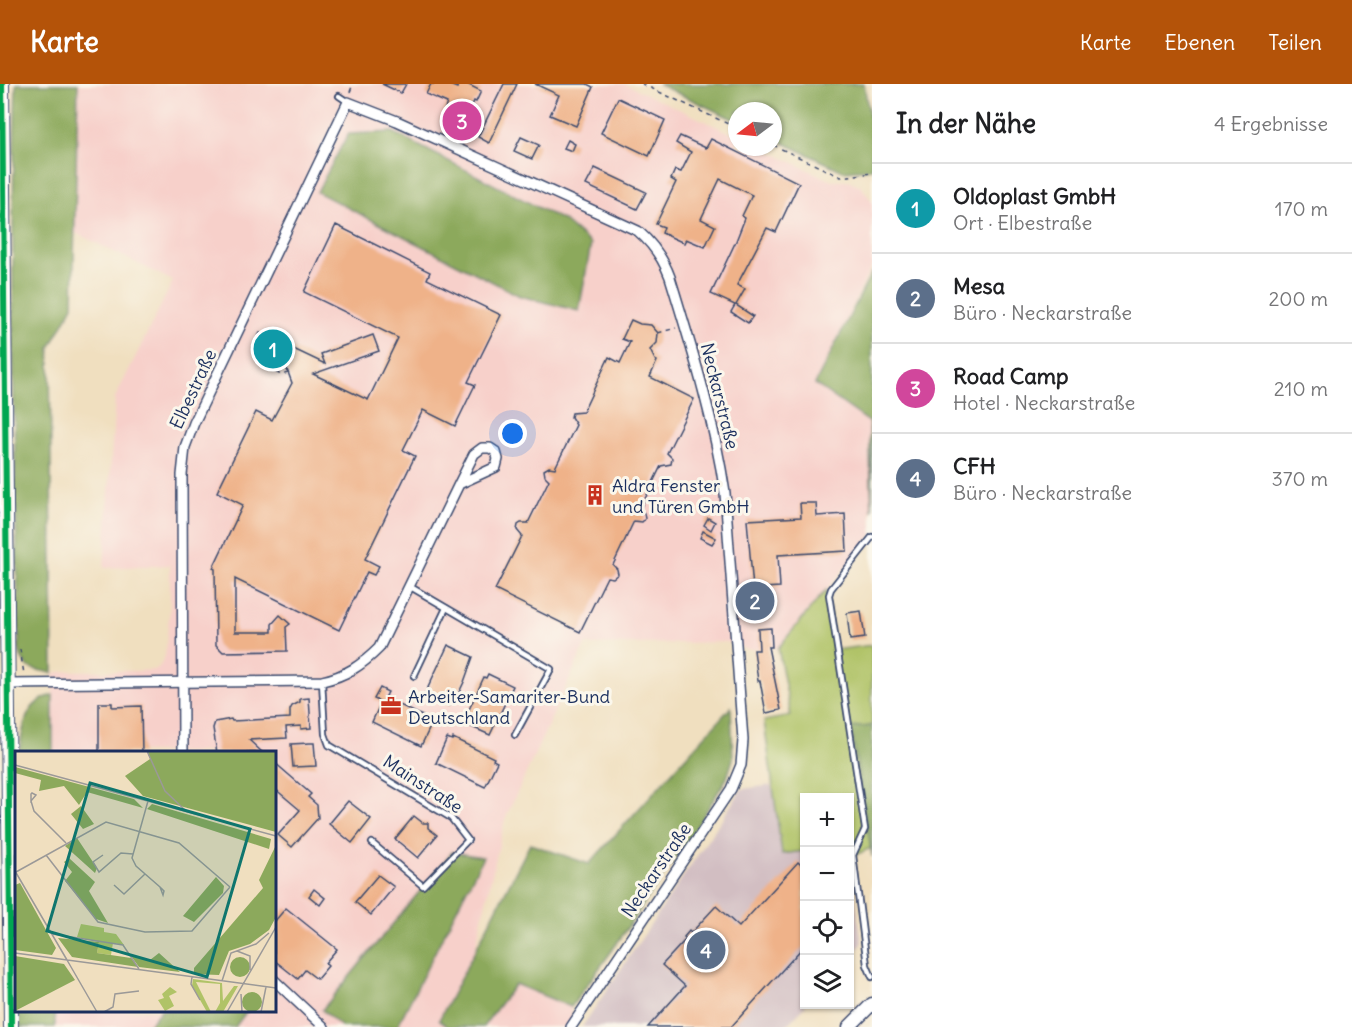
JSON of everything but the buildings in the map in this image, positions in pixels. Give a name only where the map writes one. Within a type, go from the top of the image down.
[{"type":"main road","points":[[2,84],[2,462],[8,684],[10,1027]]},
{"type":"street","name":"Neckarstraße","points":[[348,102],[397,121],[638,231],[664,262],[708,407],[725,493],[743,740],[741,765],[731,789],[570,1027]]},
{"type":"street","name":"Elbestraße","points":[[183,751],[182,475],[185,447],[194,423],[348,102]]},
{"type":"street","points":[[8,684],[321,681],[340,677],[364,664],[379,648],[409,586],[459,484],[474,454],[482,448],[490,448],[495,452],[498,459],[496,467],[459,484]]},
{"type":"street","points":[[276,982],[324,1027]]},
{"type":"street","points":[[849,1027],[872,1004]]},
{"type":"lane","points":[[339,96],[348,102]]},
{"type":"lane","points":[[872,537],[831,589],[829,595],[865,829],[853,855],[867,965],[872,977]]},
{"type":"lane","points":[[409,586],[550,669],[515,735]]},
{"type":"lane","points":[[414,676],[446,608]]},
{"type":"lane","name":"Mainstraße","points":[[321,681],[325,734],[329,745],[451,818],[468,840],[423,886],[372,843]]},
{"type":"path","points":[[642,84],[728,124]]},
{"type":"path","points":[[782,149],[841,177],[872,173]]},
{"type":"path","points":[[658,333],[685,326]]},
{"type":"path","points":[[268,368],[281,375],[288,373]]},
{"type":"path","points":[[19,641],[25,684]]},
{"type":"shaded area","points":[[78,84],[625,84],[728,132],[728,156],[779,156],[832,181],[850,181],[861,186],[872,202],[872,266],[815,384],[869,422],[872,535],[778,648],[746,649],[727,642],[585,645],[505,819],[475,949],[439,1019],[448,1027],[55,1027],[55,1012],[276,1012],[276,751],[53,751],[53,673],[154,670],[160,666],[165,656],[170,607],[170,565],[104,568],[115,398],[173,281],[74,232]]},
{"type":"shaded area","points":[[773,785],[782,854],[800,852],[800,1009],[802,1009],[785,1027],[582,1027],[742,789]]},
{"type":"shaded area","points":[[854,889],[862,944],[854,953]]},
{"type":"shaded area","points":[[515,983],[571,1007],[574,1027],[483,1027]]},
{"type":"green space","points":[[16,84],[78,84],[73,306],[50,348],[53,673],[30,668],[23,661],[19,648],[13,296]]},
{"type":"green space","points":[[658,84],[864,84],[872,132],[872,169],[843,171],[782,142],[782,102],[728,102],[728,117]]},
{"type":"green space","points":[[393,132],[564,221],[591,244],[579,311],[520,296],[317,192],[348,134]]},
{"type":"green space","points":[[872,272],[872,511],[869,422],[815,384]]},
{"type":"green space","points":[[826,590],[835,650],[872,645],[872,726],[851,728],[871,848],[855,855],[854,793],[800,793],[800,852],[782,854],[764,721],[791,716],[778,648]]},
{"type":"green space","points":[[53,695],[53,751],[19,751],[24,725],[30,710],[43,699]]},
{"type":"green space","points":[[731,707],[733,759],[727,778],[695,829],[571,1007],[515,984],[483,1027],[448,1027],[439,1020],[530,844],[589,864]]},
{"type":"green space","points":[[872,726],[872,857],[851,728]]},
{"type":"green space","points":[[452,852],[483,857],[397,1027],[342,1027],[322,1010]]},
{"type":"green space","points":[[19,1012],[55,1012],[55,1027],[20,1027]]},
{"type":"green space","points":[[159,1012],[246,1012],[235,1027],[147,1027]]},
{"type":"transit line","points":[[2,84],[11,1027]]},
{"type":"place","name":"Road Camp","points":[[462,121]]},
{"type":"place","name":"Oldoplast GmbH","points":[[273,349]]},
{"type":"place","name":"Aldra Fenster und Türen GmbH","points":[[595,495]]},
{"type":"place","name":"Mesa","points":[[755,601]]},
{"type":"place","name":"Arbeiter-Samariter-Bund Deutschland","points":[[391,706]]},
{"type":"place","name":"CFH","points":[[706,950]]}]
